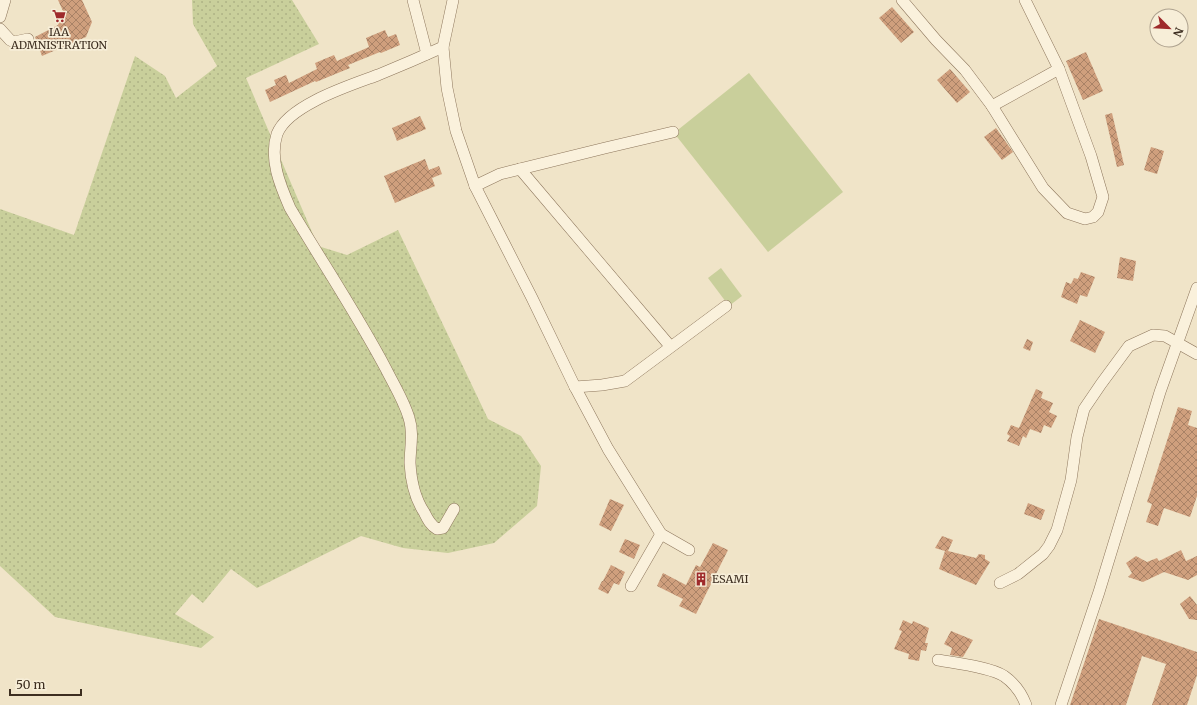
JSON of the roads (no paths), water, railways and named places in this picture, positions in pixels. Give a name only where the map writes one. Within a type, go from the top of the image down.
[{"type":"street","points":[[0,17],[5,0]]},
{"type":"street","points":[[413,0],[427,54]]},
{"type":"street","points":[[452,0],[443,47],[448,95],[456,131],[474,186],[532,298],[575,387],[608,449],[661,534],[689,550]]},
{"type":"street","points":[[902,0],[936,40],[965,70],[992,106],[1043,188],[1066,213],[1085,219],[1093,217],[1098,212],[1103,197],[1091,156],[1060,69],[1025,0]]},
{"type":"street","points":[[0,30],[14,42],[28,39]]},
{"type":"street","points":[[443,47],[319,98],[296,113],[280,129],[274,149],[276,169],[280,185],[290,208],[376,351],[410,419],[412,440],[410,463],[413,490],[416,500],[431,525],[436,529],[443,528],[454,509]]},
{"type":"street","points":[[992,106],[1060,69]]},
{"type":"street","points":[[474,186],[500,174],[673,132]]},
{"type":"street","points":[[520,169],[670,346]]},
{"type":"street","points":[[1061,705],[1099,592],[1160,392],[1197,288]]},
{"type":"street","points":[[575,387],[602,385],[625,381],[670,346],[726,306]]},
{"type":"street","points":[[1000,583],[1018,574],[1042,554],[1049,546],[1057,530],[1071,480],[1077,437],[1084,409],[1100,384],[1129,346],[1153,335],[1165,336],[1197,354]]},
{"type":"street","points":[[631,586],[661,534]]},
{"type":"street","points":[[938,660],[986,669],[1003,675],[1015,686],[1026,705]]},
{"type":"place","name":"IAA ADMNISTRATION","points":[[59,16]]},
{"type":"place","name":"ESAMI","points":[[701,579]]}]
